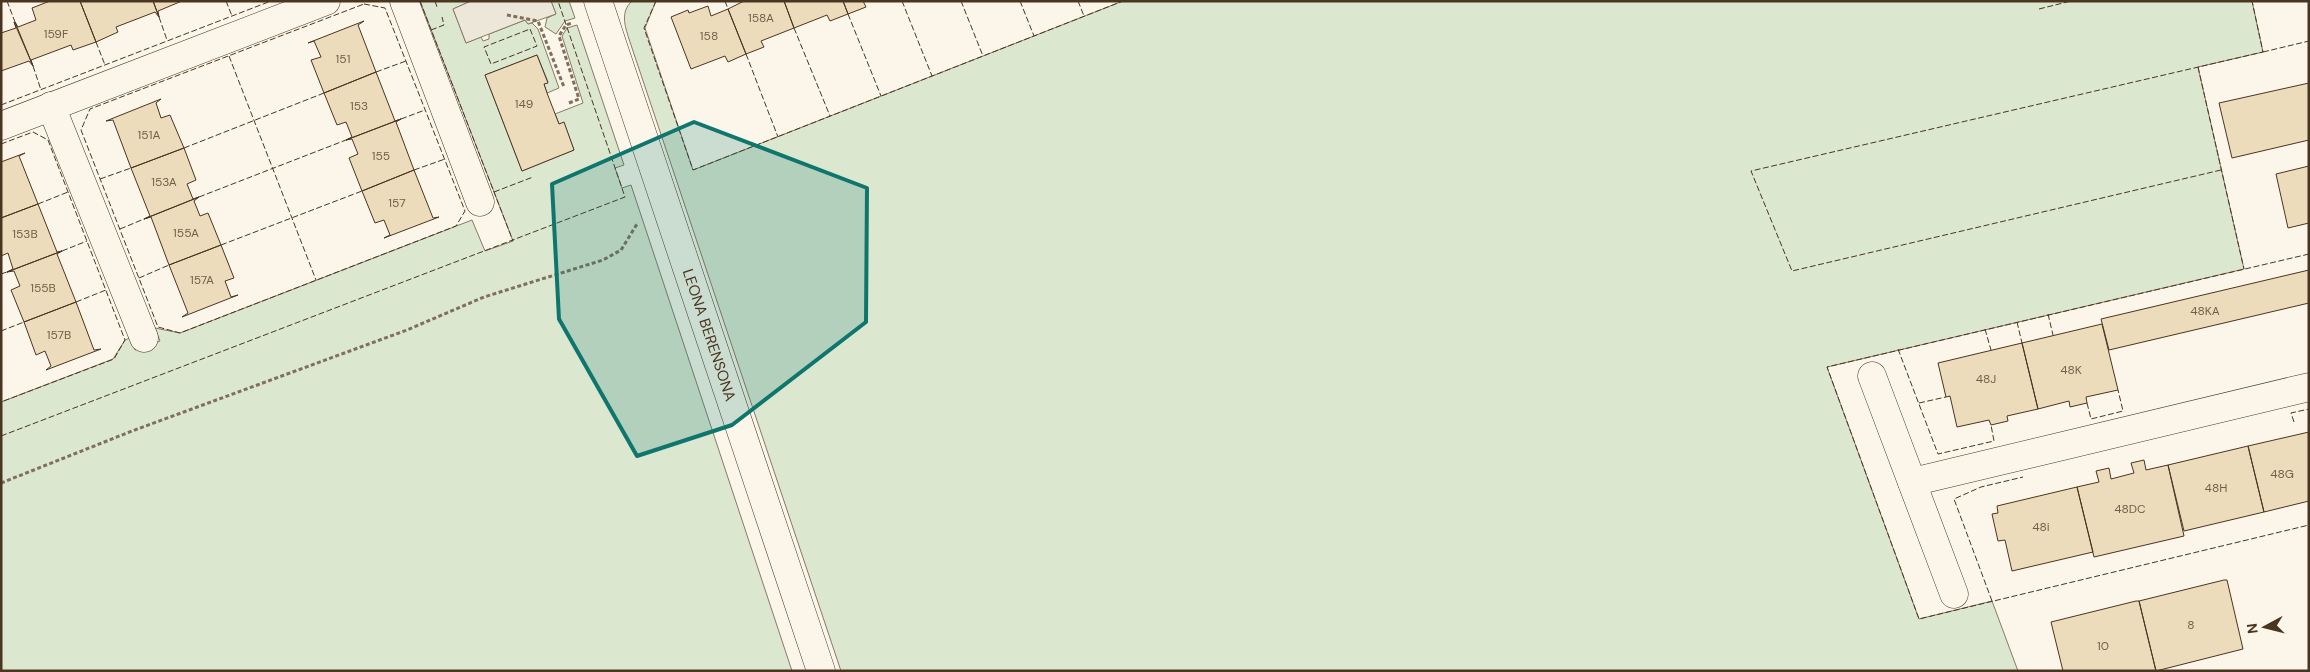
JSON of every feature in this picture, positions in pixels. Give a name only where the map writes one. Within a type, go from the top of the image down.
[{"type":"street","points":[[1,126],[326,1]]},
{"type":"street","points":[[404,1],[480,202]]},
{"type":"street","name":"LEONA BERENSONA","points":[[598,1],[821,671]]},
{"type":"street","points":[[51,106],[144,338]]},
{"type":"street","points":[[1872,376],[1954,594]]},
{"type":"street","points":[[1912,482],[2309,388]]},
{"type":"path","points":[[507,15],[538,21],[564,87]]},
{"type":"path","points":[[566,25],[559,36],[579,99],[569,103]]},
{"type":"path","points":[[1,483],[132,431],[407,330],[484,297],[603,260],[621,250],[641,217]]},
{"type":"highlighted area","points":[[694,122],[867,188],[866,322],[732,425],[637,456],[559,319],[552,184]]},
{"type":"green space","points":[[420,1],[471,1],[453,9],[466,43],[481,37],[483,41],[489,39],[489,34],[525,20],[528,24],[532,23],[538,29],[559,88],[547,93],[544,84],[548,82],[537,55],[485,75],[522,171],[574,150],[564,123],[559,124],[555,114],[583,103],[562,36],[567,28],[577,25],[624,165],[615,168],[622,188],[631,185],[792,671],[1,671],[1,402],[113,359],[125,340],[130,338],[135,350],[160,341],[155,328],[180,333],[472,220],[485,251],[513,241]]},
{"type":"green space","points":[[551,1],[569,1],[575,18],[565,21],[556,34],[545,27],[547,18],[556,14]]},
{"type":"green space","points":[[632,1],[656,1],[645,28],[693,170],[1123,1],[2252,1],[2263,52],[2198,67],[2244,269],[1827,367],[1919,619],[1992,601],[2018,671],[841,671],[629,39],[625,24],[625,14],[628,5]]},
{"type":"shaded area","points":[[471,1],[551,1],[556,14],[528,24],[525,20],[466,43],[453,9]]},
{"type":"building","points":[[50,1],[80,1],[96,42],[73,50],[71,45],[31,60],[33,66],[15,22],[18,27],[36,20],[32,8]]},
{"type":"building","points":[[80,1],[153,1],[159,17],[155,12],[116,27],[118,32],[96,42]]},
{"type":"building","points":[[153,1],[182,1],[158,11],[159,17]]},
{"type":"building","points":[[744,1],[784,1],[794,28],[761,41],[764,47],[746,54],[728,9]]},
{"type":"building","points":[[784,1],[843,1],[848,14],[830,21],[827,15],[794,28]]},
{"type":"building","points":[[843,1],[863,1],[866,7],[848,14]]},
{"type":"building","points":[[708,6],[711,16],[728,9],[746,54],[728,62],[725,56],[691,69],[671,17],[688,10],[689,13]]},
{"type":"building","points":[[364,21],[358,25],[376,72],[324,93],[311,60],[321,57],[314,41],[308,43]]},
{"type":"building","points":[[14,22],[33,66],[29,61],[1,71],[1,33],[16,28]]},
{"type":"building","points":[[537,55],[548,83],[544,84],[559,124],[564,122],[574,150],[522,171],[485,75]]},
{"type":"building","points":[[376,72],[395,121],[401,119],[346,140],[352,137],[346,122],[337,125],[324,93]]},
{"type":"building","points":[[2309,83],[2309,140],[2232,158],[2219,103]]},
{"type":"building","points":[[161,99],[156,103],[161,118],[170,115],[184,148],[131,168],[113,120],[106,121]]},
{"type":"building","points":[[401,119],[396,122],[414,170],[362,191],[349,158],[358,154],[352,139],[346,140]]},
{"type":"building","points":[[184,148],[196,180],[187,184],[193,199],[199,197],[144,219],[150,216],[131,168]]},
{"type":"building","points":[[25,153],[19,156],[38,204],[1,218],[1,162]]},
{"type":"building","points":[[2309,166],[2309,223],[2288,228],[2276,174]]},
{"type":"building","points":[[414,170],[433,218],[439,217],[384,238],[390,235],[384,220],[375,223],[362,191]]},
{"type":"building","points":[[199,197],[194,201],[200,216],[208,213],[221,245],[169,265],[151,217],[144,219]]},
{"type":"building","points":[[38,204],[57,252],[62,251],[7,272],[13,269],[8,253],[1,256],[1,218]]},
{"type":"building","points":[[221,245],[234,278],[225,281],[231,297],[238,295],[182,317],[188,313],[169,265]]},
{"type":"building","points":[[62,251],[57,254],[76,302],[24,322],[11,290],[20,286],[14,271],[7,272]]},
{"type":"building","points":[[2309,270],[2309,303],[2109,350],[2101,319]]},
{"type":"building","points":[[76,302],[94,350],[101,349],[46,370],[51,366],[45,351],[36,355],[24,322]]},
{"type":"building","points":[[2102,324],[2118,390],[2086,397],[2087,403],[2070,407],[2069,401],[2038,409],[2022,343]]},
{"type":"building","points":[[2022,343],[2038,409],[2007,416],[2008,421],[1991,425],[1989,420],[1957,427],[1950,396],[1946,397],[1938,363]]},
{"type":"building","points":[[2309,432],[2309,501],[2264,512],[2248,446]]},
{"type":"building","points":[[2248,446],[2264,512],[2184,531],[2168,465]]},
{"type":"building","points":[[2144,460],[2146,470],[2168,465],[2184,536],[2094,557],[2077,487],[2099,482],[2096,471],[2109,468],[2111,479],[2134,473],[2131,463]]},
{"type":"building","points":[[2077,487],[2093,552],[2012,571],[2005,540],[1998,541],[1992,514],[1998,513],[1997,506]]},
{"type":"building","points":[[2227,580],[2243,649],[2156,671],[2139,601]]},
{"type":"building","points":[[2139,601],[2156,671],[2063,671],[2051,622]]},
{"type":"fence","points":[[7,1],[15,22]]},
{"type":"fence","points":[[226,1],[232,16]]},
{"type":"fence","points":[[1,105],[271,1]]},
{"type":"fence","points":[[420,1],[513,241]]},
{"type":"fence","points":[[435,1],[437,7]]},
{"type":"fence","points":[[1,436],[625,197],[558,1]]},
{"type":"fence","points":[[656,1],[644,28],[693,170],[1123,1]]},
{"type":"fence","points":[[725,1],[728,9]]},
{"type":"fence","points":[[902,1],[932,76]]},
{"type":"fence","points":[[961,1],[983,56]]},
{"type":"fence","points":[[1020,1],[1034,36]]},
{"type":"fence","points":[[1078,1],[1084,16]]},
{"type":"fence","points":[[2039,9],[2071,1]]},
{"type":"fence","points":[[2221,170],[1792,271],[1751,171],[2263,52],[2252,1]]},
{"type":"fence","points":[[364,4],[385,8],[465,211],[456,226],[180,333],[158,327],[81,130],[90,109],[364,4]]},
{"type":"fence","points":[[848,14],[881,96]]},
{"type":"fence","points":[[159,17],[167,40]]},
{"type":"fence","points":[[431,30],[444,25],[442,17]]},
{"type":"fence","points":[[794,28],[830,116]]},
{"type":"fence","points":[[530,29],[537,46],[491,64],[484,47],[530,29]]},
{"type":"fence","points":[[2263,52],[2309,41]]},
{"type":"fence","points":[[96,42],[105,65]]},
{"type":"fence","points":[[746,54],[778,137]]},
{"type":"fence","points":[[229,56],[316,280]]},
{"type":"fence","points":[[376,72],[406,61]]},
{"type":"fence","points":[[33,66],[41,90]]},
{"type":"fence","points":[[2198,67],[2244,269]]},
{"type":"fence","points":[[184,148],[324,93]]},
{"type":"fence","points":[[401,119],[425,110]]},
{"type":"fence","points":[[1,144],[33,132],[48,140],[125,340],[114,359],[1,402]]},
{"type":"fence","points":[[199,197],[346,140]]},
{"type":"fence","points":[[414,170],[445,159]]},
{"type":"fence","points":[[100,179],[131,168]]},
{"type":"fence","points":[[494,192],[533,177]]},
{"type":"fence","points":[[221,245],[362,191]]},
{"type":"fence","points":[[38,204],[68,192]]},
{"type":"fence","points":[[120,229],[144,219]]},
{"type":"fence","points":[[62,251],[87,241]]},
{"type":"fence","points":[[2309,254],[1827,367],[1919,619],[2309,525]]},
{"type":"fence","points":[[139,278],[169,265]]},
{"type":"fence","points":[[1,274],[7,272]]},
{"type":"fence","points":[[76,302],[106,290]]},
{"type":"fence","points":[[2048,314],[2053,335]]},
{"type":"fence","points":[[1,331],[24,322]]},
{"type":"fence","points":[[2017,322],[2022,343]]},
{"type":"fence","points":[[1985,329],[1991,350]]},
{"type":"fence","points":[[1898,349],[1938,454],[1994,441],[1991,425]]},
{"type":"fence","points":[[2087,403],[2091,419],[2123,411],[2118,390]]},
{"type":"fence","points":[[1919,403],[1946,397]]},
{"type":"fence","points":[[2294,422],[2291,413],[2309,409]]},
{"type":"fence","points":[[1992,601],[1954,499],[1981,487],[2023,477]]}]
